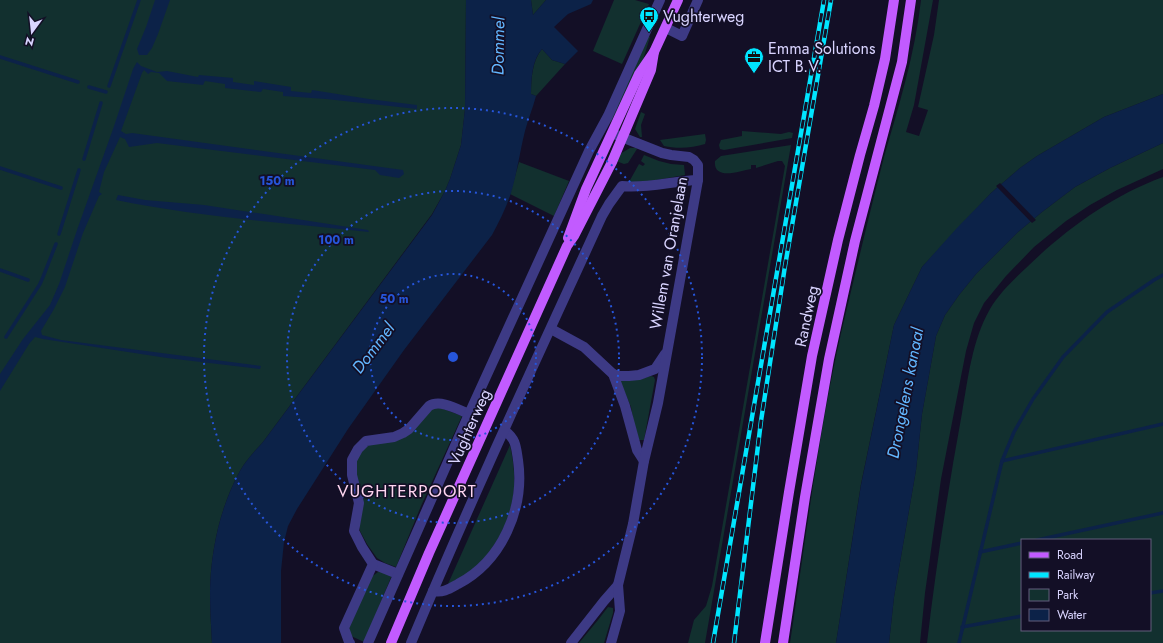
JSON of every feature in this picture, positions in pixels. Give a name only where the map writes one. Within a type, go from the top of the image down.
[{"type":"main road","name":"Vughterweg","points":[[567,246],[569,234],[586,189],[639,74],[654,52],[678,0]]},
{"type":"main road","name":"Randweg","points":[[765,643],[812,356],[838,240],[885,60],[894,0]]},
{"type":"main road","name":"Randweg","points":[[783,643],[805,497],[829,359],[855,241],[902,62],[911,0]]},
{"type":"main road","name":"Vughterweg","points":[[391,643],[429,553],[567,246],[601,186],[623,137],[651,70],[654,52]]},
{"type":"street","name":"Vughterweg","points":[[368,643],[468,414],[589,151],[608,116],[660,0]]},
{"type":"street","points":[[666,28],[682,36],[698,0]]},
{"type":"street","points":[[601,128],[623,137]]},
{"type":"street","name":"Willem van Oranjelaan","points":[[611,643],[620,611],[618,585],[633,524],[644,461],[658,403],[698,180],[698,165],[689,157],[662,153],[623,137]]},
{"type":"street","points":[[411,643],[551,329],[602,216],[609,204],[622,186],[633,188],[679,181],[698,180]]},
{"type":"street","points":[[551,329],[584,348],[613,374],[625,406],[637,450],[644,461]]},
{"type":"street","name":"Willem van Oranjelaan","points":[[613,374],[620,376],[639,375],[655,369],[666,353]]},
{"type":"street","name":"Vughterweg","points":[[373,564],[354,531],[359,503],[352,475],[352,460],[358,449],[366,442],[403,434],[431,404],[438,403],[468,414]]},
{"type":"street","points":[[433,591],[444,591],[464,581],[484,566],[506,535],[512,523],[519,489],[519,468],[515,442],[505,431]]},
{"type":"street","points":[[350,643],[344,628],[373,564],[398,574]]},
{"type":"street","name":"Willem van Oranjelaan","points":[[571,643],[604,600],[618,585]]},
{"type":"green space","points":[[0,0],[466,0],[465,109],[461,145],[450,179],[432,214],[240,471],[222,514],[212,560],[210,610],[212,643],[0,643]]},
{"type":"green space","points":[[531,0],[546,0],[533,15]]},
{"type":"green space","points":[[614,0],[635,0],[649,4],[622,64],[593,51]]},
{"type":"green space","points":[[921,0],[933,0],[914,105],[906,132],[919,136],[928,110],[918,107],[934,35],[939,0],[1163,0],[1163,94],[1104,117],[1037,156],[1020,168],[991,193],[922,267],[894,325],[861,484],[836,643],[790,643],[815,475],[837,349],[879,176],[911,60]]},
{"type":"green space","points":[[647,35],[650,37],[642,63],[611,122],[610,121]]},
{"type":"green space","points":[[542,49],[552,60],[565,64],[536,96],[531,94],[532,76],[536,59]]},
{"type":"green space","points":[[641,112],[645,114],[641,125],[642,137],[640,137],[635,129]]},
{"type":"green space","points":[[742,131],[781,134],[789,132],[793,133],[792,138],[724,150],[720,149],[719,145],[721,140],[742,136]]},
{"type":"green space","points":[[705,134],[705,144],[690,147],[674,148],[664,146],[660,140]]},
{"type":"green space","points":[[1163,143],[1163,169],[1117,190],[1090,205],[1066,221],[1034,247],[1006,276],[984,303],[974,323],[966,351],[941,479],[925,593],[920,643],[889,643],[894,597],[916,470],[922,414],[936,336],[945,315],[976,274],[1018,232],[1042,212],[1075,187],[1110,168]]},
{"type":"green space","points":[[791,145],[705,643],[688,643],[694,620],[706,606],[712,586],[785,166],[782,161],[778,161],[756,168],[756,165],[751,165],[751,169],[734,173],[723,173],[718,171],[715,161],[721,156]]},
{"type":"green space","points":[[630,148],[637,149],[628,163],[624,164],[616,161],[620,154]]},
{"type":"green space","points":[[644,155],[671,164],[684,165],[685,175],[633,184],[629,182],[639,164],[643,166],[645,164],[641,161]]},
{"type":"green space","points":[[519,162],[569,181],[554,216],[510,194]]},
{"type":"green space","points":[[1163,177],[1163,643],[927,643],[934,585],[966,387],[975,347],[984,321],[997,298],[1021,272],[1057,240],[1090,215],[1125,194]]},
{"type":"green space","points":[[651,376],[654,377],[655,380],[644,440],[639,440],[631,407],[620,381],[640,379]]},
{"type":"green space","points":[[438,407],[462,416],[421,506],[396,567],[377,558],[360,531],[355,474],[356,461],[361,451],[368,445],[384,442],[427,412]]},
{"type":"green space","points":[[510,445],[514,466],[514,488],[505,526],[492,549],[474,569],[462,578],[448,584]]},
{"type":"green space","points":[[381,570],[392,575],[364,642],[351,636],[349,628],[371,577]]},
{"type":"green space","points":[[608,607],[613,608],[613,613],[604,643],[579,643],[598,620]]},
{"type":"water","points":[[155,0],[170,0],[152,48],[147,55],[139,55],[137,49]]},
{"type":"water","name":"Dommel","points":[[466,0],[531,0],[533,15],[546,0],[593,0],[591,4],[568,14],[554,27],[578,51],[565,64],[552,60],[542,49],[536,59],[532,76],[531,94],[536,96],[525,131],[511,193],[492,235],[404,350],[348,429],[297,509],[288,526],[284,542],[281,571],[281,643],[212,643],[210,591],[212,560],[222,514],[240,471],[432,215],[450,179],[461,145],[465,109]]},
{"type":"water","points":[[137,62],[141,66],[157,72],[167,71],[198,77],[199,75],[233,78],[233,82],[254,85],[254,81],[291,87],[291,91],[311,93],[312,90],[417,105],[417,109],[283,96],[283,92],[263,89],[261,92],[225,88],[225,84],[205,81],[203,85],[167,81],[159,73],[151,72],[148,74],[144,70],[121,131],[126,134],[132,133],[403,170],[404,174],[399,178],[380,175],[375,170],[157,143],[129,147],[125,139],[120,137],[104,172],[99,192],[102,194],[99,196],[83,233],[65,287],[41,331],[42,335],[61,340],[261,366],[260,369],[167,358],[35,337],[29,344],[0,391],[0,374],[23,339],[50,305],[59,284],[133,69]]},
{"type":"water","name":"Drongelens kanaal","points":[[1163,94],[1163,143],[1110,168],[1075,187],[1042,212],[1018,232],[976,274],[945,315],[936,336],[922,414],[916,470],[894,597],[889,643],[836,643],[861,485],[894,325],[922,267],[991,193],[1020,168],[1037,156],[1104,117]]},
{"type":"water","points":[[118,195],[145,200],[204,205],[368,230],[369,232],[179,211],[116,200]]},
{"type":"pier","points":[[1000,183],[1036,220],[1032,223],[996,186]]},
{"type":"waterway","points":[[109,86],[139,0]]},
{"type":"waterway","points":[[0,57],[78,82]]},
{"type":"waterway","points":[[89,87],[106,92]]},
{"type":"waterway","points":[[84,159],[101,103]]},
{"type":"waterway","points":[[0,168],[61,188]]},
{"type":"waterway","points":[[59,234],[79,170]]},
{"type":"waterway","points":[[6,337],[40,284],[56,244]]},
{"type":"waterway","points":[[0,270],[28,280]]},
{"type":"waterway","points":[[959,643],[1002,461],[1014,432],[1033,399],[1063,357],[1107,312],[1163,275]]},
{"type":"waterway","points":[[1002,461],[1163,424]]},
{"type":"waterway","points":[[1042,539],[1163,513]]},
{"type":"waterway","points":[[980,552],[1021,543]]},
{"type":"waterway","points":[[1151,593],[1163,591]]},
{"type":"waterway","points":[[962,627],[1021,616]]},
{"type":"railway","points":[[713,643],[824,0]]},
{"type":"railway","points":[[734,643],[761,421],[785,266],[831,0]]},
{"type":"place","name":"Vughterweg","points":[[649,33]]},
{"type":"place","name":"Emma Solutions ICT B.V.","points":[[754,74]]},
{"type":"district","name":"VUGHTERPOORT","points":[[407,491]]}]
